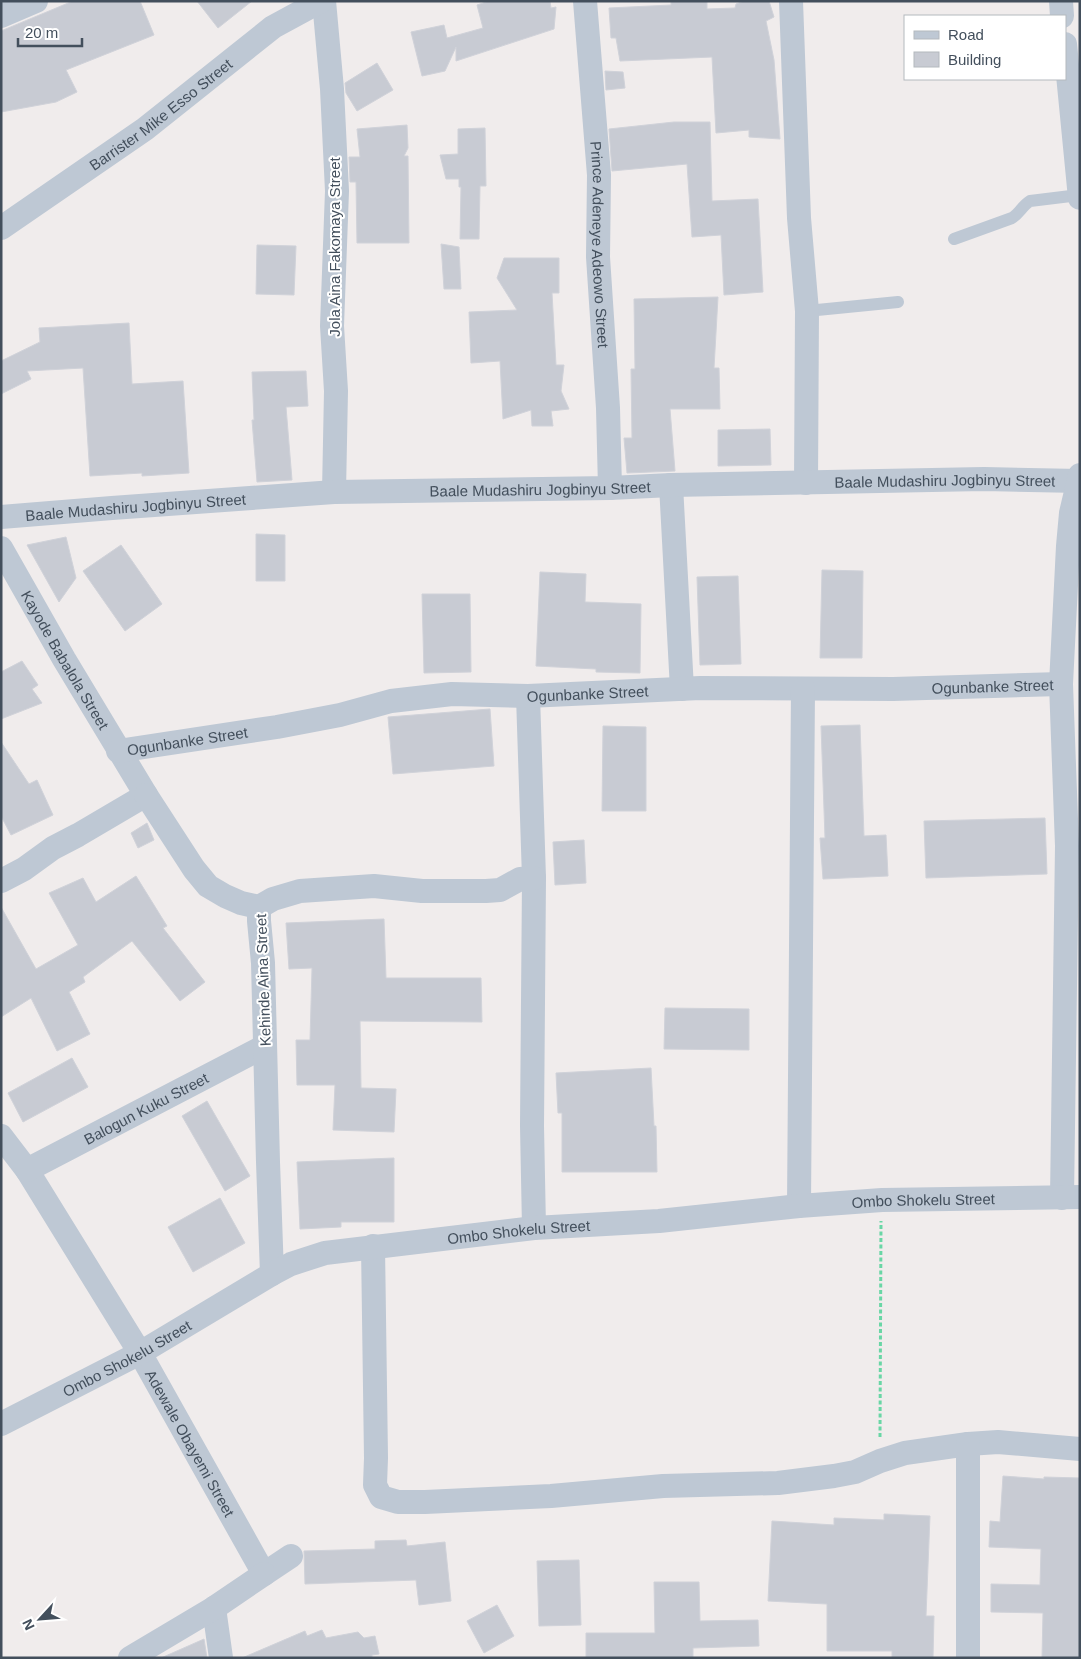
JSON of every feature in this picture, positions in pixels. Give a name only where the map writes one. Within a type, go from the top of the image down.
[{"type":"street","points":[[1,16],[36,1]]},
{"type":"street","name":"Barrister Mike Esso Street","points":[[1,228],[145,129],[273,26],[323,1]]},
{"type":"street","name":"Jola Aina Fakomaya Street","points":[[323,1],[332,88],[336,191],[332,326],[336,391],[334,492]]},
{"type":"street","name":"Prince Adeneye Adeowo Street","points":[[585,1],[599,175],[598,257],[608,408],[610,488]]},
{"type":"street","points":[[791,1],[799,218],[807,311],[806,483]]},
{"type":"street","points":[[1061,1],[1062,15]]},
{"type":"street","points":[[1066,54],[1080,197]]},
{"type":"street","name":"Baale Mudashiru Jogbinyu Street","points":[[1,518],[334,492],[610,488],[984,479],[1079,479]]},
{"type":"street","points":[[1071,1197],[1066,974],[1067,846],[1072,799],[1061,684],[1068,546],[1071,513],[1079,479]]},
{"type":"street","points":[[671,486],[682,689]]},
{"type":"street","name":"Kayode Babalola Street","points":[[1,548],[118,751],[194,869],[208,886],[225,896],[241,903],[259,907]]},
{"type":"street","name":"Ogunbanke Street","points":[[118,751],[277,727],[392,701],[452,694],[528,696],[682,689],[893,689],[1061,684]]},
{"type":"street","points":[[799,1206],[803,689]]},
{"type":"street","points":[[528,696],[534,878],[532,1126],[534,1228]]},
{"type":"street","points":[[1,881],[53,848],[146,795]]},
{"type":"street","name":"Kehinde Aina Street","points":[[272,1274],[263,963],[259,907],[273,898],[300,891],[374,886],[422,891],[486,891],[500,890],[520,879],[534,878]]},
{"type":"street","name":"Balogun Kuku Street","points":[[27,1170],[265,1046]]},
{"type":"street","name":"Adewale Obayemi Street","points":[[1,1136],[27,1170],[140,1353],[264,1574]]},
{"type":"street","name":"Ombo Shokelu Street","points":[[1,1424],[140,1353],[272,1274],[291,1264],[325,1253],[534,1228],[659,1221],[799,1206],[882,1200],[1071,1197]]},
{"type":"street","points":[[373,1246],[375,1485],[381,1497],[398,1502],[551,1496],[663,1486],[778,1483],[855,1472],[905,1453],[968,1444],[998,1442],[1080,1449]]},
{"type":"street","points":[[968,1444],[968,1658]]},
{"type":"street","points":[[130,1658],[214,1608],[291,1556]]},
{"type":"street","points":[[214,1608],[221,1658]]},
{"type":"lane","points":[[954,239],[1012,218],[1019,214],[1024,205],[1030,201],[1080,197]]},
{"type":"lane","points":[[807,311],[898,302]]},
{"type":"path","points":[[880,1461],[882,1200]]},
{"type":"building","points":[[73,1],[140,1],[154,35],[66,70],[77,92],[56,102],[1,112],[1,31]]},
{"type":"building","points":[[197,1],[252,1],[218,28]]},
{"type":"building","points":[[489,1],[550,1],[551,8],[556,7],[554,29],[456,61],[456,47],[445,71],[422,76],[411,32],[444,25],[447,38],[483,28],[477,5]]},
{"type":"building","points":[[671,1],[707,1],[707,9],[735,8],[736,4],[744,1],[769,1],[774,17],[766,21],[774,60],[780,139],[749,137],[749,130],[716,133],[712,57],[620,61],[616,38],[611,38],[609,8],[671,5]]},
{"type":"building","points":[[377,63],[393,90],[357,111],[346,93],[345,83]]},
{"type":"building","points":[[605,71],[623,72],[625,88],[606,90]]},
{"type":"building","points":[[674,122],[710,122],[712,201],[758,199],[763,292],[724,295],[721,235],[692,237],[687,164],[612,171],[609,129]]},
{"type":"building","points":[[407,125],[408,148],[404,156],[408,156],[409,243],[357,243],[356,182],[350,182],[349,157],[360,157],[357,129]]},
{"type":"building","points":[[485,128],[486,186],[480,186],[479,239],[460,239],[461,187],[459,187],[459,179],[446,179],[440,155],[458,154],[458,129]]},
{"type":"building","points":[[441,244],[459,247],[461,289],[444,289]]},
{"type":"building","points":[[257,245],[296,246],[294,295],[256,294]]},
{"type":"building","points":[[504,258],[559,258],[559,293],[552,293],[556,365],[564,365],[561,391],[569,409],[551,411],[553,426],[532,426],[531,410],[503,419],[500,361],[471,363],[469,312],[517,310],[497,278]]},
{"type":"building","points":[[718,297],[714,368],[719,368],[720,409],[670,409],[675,471],[627,473],[624,438],[632,438],[631,369],[635,369],[634,299]]},
{"type":"building","points":[[129,323],[132,384],[183,381],[189,473],[142,476],[142,473],[90,476],[83,368],[27,371],[31,379],[1,394],[1,361],[40,342],[39,328]]},
{"type":"building","points":[[306,371],[308,406],[286,407],[292,480],[257,482],[252,420],[254,420],[252,372]]},
{"type":"building","points":[[770,429],[771,465],[718,466],[718,430]]},
{"type":"building","points":[[256,534],[285,535],[285,581],[256,581]]},
{"type":"building","points":[[66,537],[76,578],[59,602],[27,545]]},
{"type":"building","points":[[121,545],[162,604],[125,631],[83,571]]},
{"type":"building","points":[[822,570],[863,571],[862,658],[820,658]]},
{"type":"building","points":[[540,572],[586,574],[585,602],[641,604],[640,673],[596,672],[596,669],[536,666]]},
{"type":"building","points":[[738,576],[741,664],[700,665],[697,577]]},
{"type":"building","points":[[422,594],[470,594],[471,672],[424,673]]},
{"type":"building","points":[[22,661],[38,685],[32,689],[42,703],[1,719],[1,672]]},
{"type":"building","points":[[490,709],[494,766],[393,774],[388,717]]},
{"type":"building","points":[[860,725],[864,836],[886,835],[888,876],[823,879],[820,838],[825,838],[821,726]]},
{"type":"building","points":[[603,726],[646,727],[646,811],[602,811]]},
{"type":"building","points":[[1,742],[29,784],[37,780],[53,815],[11,835],[1,816]]},
{"type":"building","points":[[1045,818],[1047,874],[926,878],[924,821]]},
{"type":"building","points":[[147,823],[154,840],[138,848],[131,833]]},
{"type":"building","points":[[584,840],[586,883],[555,885],[553,842]]},
{"type":"building","points":[[136,876],[167,926],[163,928],[205,982],[180,1001],[132,941],[83,977],[85,982],[69,992],[90,1034],[57,1051],[31,998],[1,1017],[1,907],[36,969],[78,945],[49,893],[83,878],[96,902]]},
{"type":"building","points":[[384,919],[386,978],[481,978],[482,1022],[360,1021],[361,1088],[396,1089],[394,1132],[333,1130],[335,1085],[297,1085],[296,1040],[310,1040],[312,968],[289,969],[286,923]]},
{"type":"building","points":[[665,1008],[749,1009],[749,1050],[664,1049]]},
{"type":"building","points":[[72,1058],[88,1087],[23,1122],[8,1093]]},
{"type":"building","points":[[651,1068],[654,1126],[656,1126],[657,1172],[562,1172],[562,1113],[558,1113],[556,1073]]},
{"type":"building","points":[[207,1101],[250,1176],[225,1191],[182,1116]]},
{"type":"building","points":[[394,1158],[394,1222],[341,1222],[341,1227],[300,1229],[297,1162]]},
{"type":"building","points":[[220,1198],[245,1243],[193,1272],[168,1227]]},
{"type":"building","points":[[1003,1476],[1044,1479],[1044,1477],[1080,1478],[1080,1658],[1042,1658],[1043,1613],[991,1612],[991,1584],[1040,1585],[1041,1549],[989,1547],[990,1521],[1000,1522]]},
{"type":"building","points":[[884,1514],[930,1516],[926,1616],[934,1616],[933,1658],[892,1658],[892,1651],[827,1651],[827,1604],[768,1601],[772,1521],[834,1525],[834,1518],[884,1520]]},
{"type":"building","points":[[406,1540],[407,1546],[445,1542],[451,1601],[419,1605],[416,1580],[305,1584],[304,1551],[375,1549],[375,1541]]},
{"type":"building","points":[[579,1560],[581,1625],[539,1626],[537,1561]]},
{"type":"building","points":[[654,1582],[699,1582],[700,1621],[758,1620],[759,1646],[693,1648],[693,1658],[586,1658],[586,1633],[655,1633]]},
{"type":"building","points":[[497,1605],[514,1636],[484,1653],[467,1621]]},
{"type":"building","points":[[322,1630],[326,1638],[358,1632],[364,1638],[375,1636],[379,1654],[372,1655],[372,1658],[242,1658],[305,1631],[307,1636]]},
{"type":"building","points":[[204,1639],[207,1658],[161,1658]]}]
